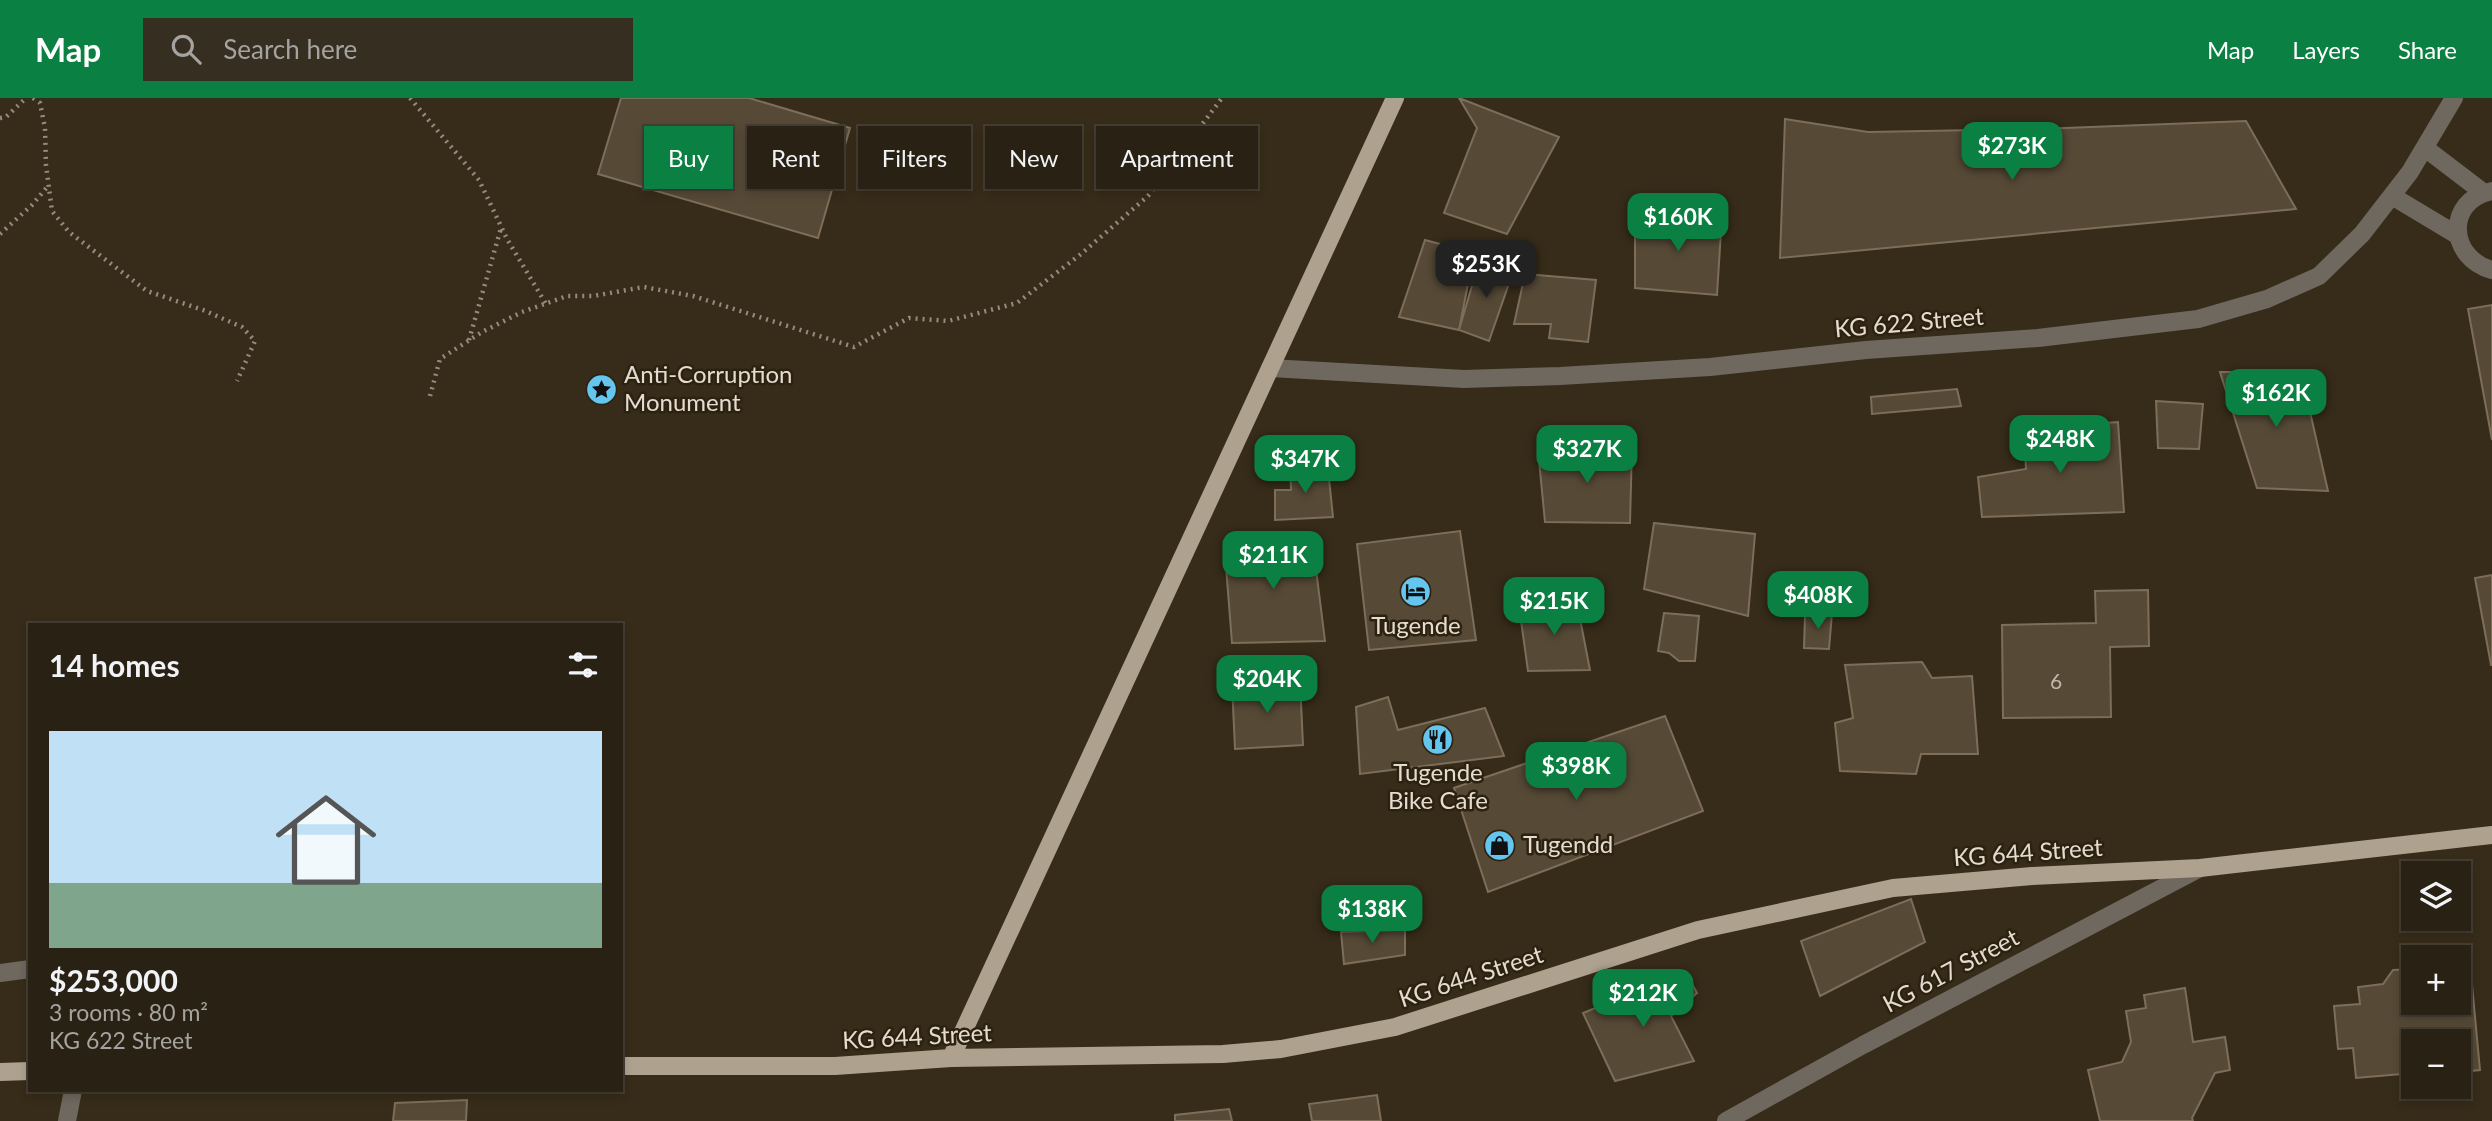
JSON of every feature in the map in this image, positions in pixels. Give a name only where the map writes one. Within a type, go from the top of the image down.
[{"type":"main road","points":[[951,1058],[1395,98]]},
{"type":"main road","name":"KG 644 Street","points":[[623,1066],[835,1066],[951,1058],[1223,1054],[1281,1049],[1395,1027],[1698,930],[1893,888],[2032,876],[2200,868],[2492,835]]},
{"type":"main road","points":[[0,1072],[28,1071]]},
{"type":"street","name":"KG 622 Street","points":[[1270,368],[1464,379],[1560,376],[1710,367],[1866,350],[2038,338],[2198,319],[2267,299],[2319,276],[2362,234],[2392,196],[2425,148],[2454,98]]},
{"type":"street","points":[[2425,148],[2488,192]]},
{"type":"street","points":[[2488,192],[2472,199],[2463,209],[2458,222],[2458,235],[2461,248],[2469,258],[2480,267],[2492,270]]},
{"type":"street","points":[[2392,196],[2458,235]]},
{"type":"street","name":"KG 617 Street","points":[[1727,1121],[1863,1045],[2200,868]]},
{"type":"street","points":[[0,973],[28,969]]},
{"type":"street","points":[[67,1121],[73,1092]]},
{"type":"path","points":[[0,118],[6,117],[26,98]]},
{"type":"path","points":[[33,98],[40,103],[45,128],[52,211],[69,232],[147,291],[242,327],[254,341],[237,380]]},
{"type":"path","points":[[410,98],[479,180],[502,227],[546,304]]},
{"type":"path","points":[[430,396],[440,359],[522,312],[567,296],[593,296],[644,287],[693,296],[854,347],[909,318],[948,321],[1017,303],[1148,196],[1222,98]]},
{"type":"path","points":[[0,234],[32,205],[48,186]]},
{"type":"path","points":[[470,340],[502,227]]},
{"type":"building","points":[[621,98],[749,98],[843,126],[747,126],[747,189],[832,189],[818,238],[650,189],[733,189],[733,126],[644,126],[644,187],[598,174]]},
{"type":"building","points":[[1459,98],[1559,137],[1507,234],[1444,213],[1477,128]]},
{"type":"building","points":[[1785,119],[1868,132],[2246,121],[2296,209],[1780,258]]},
{"type":"building","points":[[844,126],[850,128],[844,149]]},
{"type":"building","points":[[1635,215],[1722,215],[1717,295],[1635,288]]},
{"type":"building","points":[[1425,240],[1474,253],[1459,330],[1399,317]]},
{"type":"building","points":[[1479,262],[1514,269],[1489,341],[1459,330]]},
{"type":"building","points":[[1525,274],[1596,280],[1588,342],[1549,338],[1551,324],[1514,324]]},
{"type":"building","points":[[2492,305],[2492,440],[2468,309]]},
{"type":"building","points":[[2220,372],[2301,372],[2328,491],[2257,488]]},
{"type":"building","points":[[1957,389],[1961,406],[1872,414],[1871,397]]},
{"type":"building","points":[[2156,401],[2203,404],[2199,449],[2158,448]]},
{"type":"building","points":[[2118,422],[2124,512],[1982,517],[1978,477],[2026,469],[2024,429]]},
{"type":"building","points":[[1632,447],[1630,523],[1545,522],[1538,450]]},
{"type":"building","points":[[1290,464],[1328,469],[1333,517],[1275,520],[1275,490],[1291,490]]},
{"type":"building","points":[[1654,523],[1755,534],[1748,616],[1644,589]]},
{"type":"building","name":"Tugende","points":[[1460,531],[1476,640],[1369,650],[1357,544]]},
{"type":"building","points":[[1312,537],[1325,641],[1232,643],[1224,541]]},
{"type":"building","points":[[2492,575],[2492,665],[2491,665],[2475,578]]},
{"type":"building","points":[[1791,578],[1821,578],[1819,609],[1785,607]]},
{"type":"building","points":[[2148,590],[2149,646],[2110,647],[2111,717],[2003,718],[2002,625],[2096,623],[2095,591]]},
{"type":"building","points":[[1576,598],[1590,670],[1528,671],[1519,606]]},
{"type":"building","points":[[1664,613],[1699,616],[1695,661],[1679,661],[1669,653],[1658,651]]},
{"type":"building","points":[[1832,613],[1829,649],[1804,648],[1805,616]]},
{"type":"building","points":[[1922,662],[1932,678],[1972,676],[1978,754],[1921,754],[1916,774],[1840,771],[1835,723],[1853,718],[1845,665]]},
{"type":"building","points":[[1300,681],[1303,745],[1235,749],[1232,684]]},
{"type":"building","points":[[1388,697],[1398,730],[1485,708],[1504,756],[1360,774],[1356,707]]},
{"type":"building","points":[[1665,716],[1703,811],[1488,892],[1454,788]]},
{"type":"building","points":[[1911,899],[1925,942],[1820,996],[1801,941]]},
{"type":"building","points":[[1405,930],[1405,955],[1344,964],[1341,932]]},
{"type":"building","points":[[2393,970],[2401,970],[2401,1015],[2471,1015],[2471,974],[2480,1070],[2471,1071],[2471,1029],[2401,1029],[2401,1074],[2356,1078],[2353,1048],[2338,1049],[2334,1006],[2360,1004],[2358,987],[2383,984]]},
{"type":"building","points":[[1685,971],[1697,993],[1671,1016],[1694,1061],[1615,1081],[1583,1013]]},
{"type":"building","points":[[2185,988],[2193,1042],[2225,1037],[2230,1070],[2215,1073],[2192,1118],[2193,1121],[2100,1121],[2088,1070],[2122,1062],[2131,1042],[2126,1011],[2146,1008],[2144,995]]},
{"type":"building","points":[[1377,1095],[1381,1121],[1312,1121],[1309,1104]]},
{"type":"building","points":[[467,1100],[466,1121],[393,1121],[395,1103]]},
{"type":"building","points":[[1229,1109],[1232,1121],[1175,1121],[1175,1115]]},
{"type":"place","name":"Anti-Corruption Monument","points":[[601,389]]},
{"type":"place","name":"Tugende","points":[[1416,592]]},
{"type":"place","name":"Tugende Bike Cafe","points":[[1438,739]]},
{"type":"place","name":"Tugendd","points":[[1500,845]]}]
